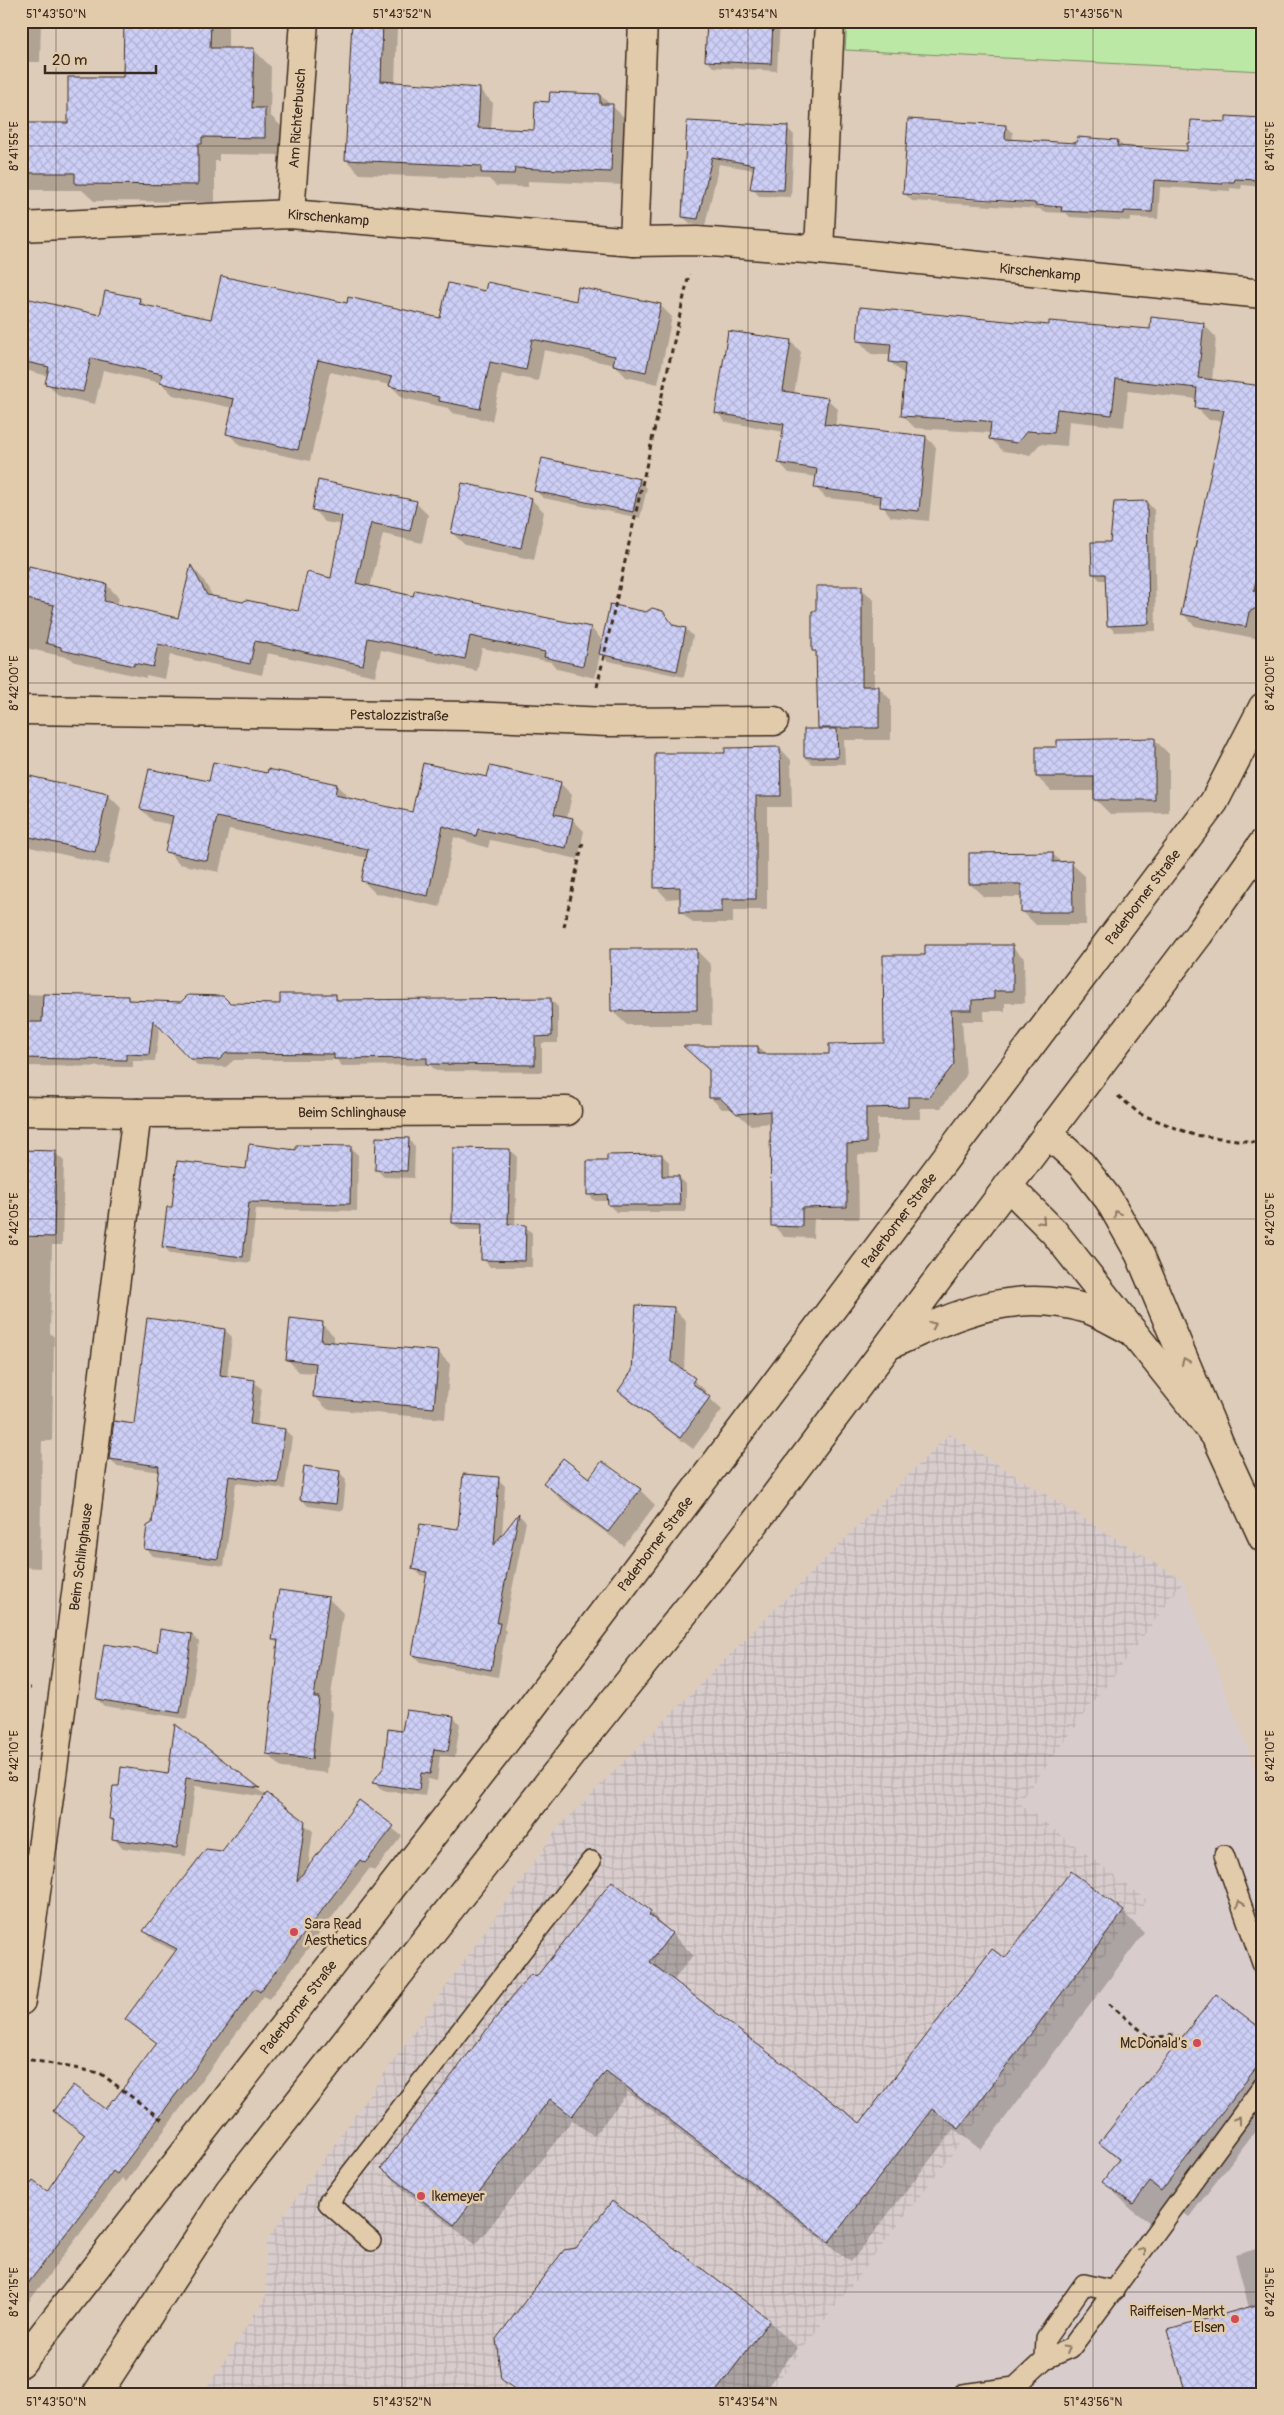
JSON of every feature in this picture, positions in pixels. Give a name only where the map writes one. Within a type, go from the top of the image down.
[{"type":"street","name":"Am Richterbusch","points":[[290,214],[304,21]]},
{"type":"street","points":[[634,242],[643,21]]},
{"type":"street","points":[[819,250],[830,21]]},
{"type":"street","name":"Kirschenkamp","points":[[21,227],[290,214],[634,242],[697,242],[819,250],[1263,294]]},
{"type":"street","name":"Paderborner Straße","points":[[21,2362],[529,1711],[1214,802],[1263,707]]},
{"type":"street","name":"Pestalozzistraße","points":[[21,710],[468,716],[589,722],[774,721]]},
{"type":"street","points":[[97,2394],[229,2191],[554,1775],[730,1556],[1047,1133],[1194,942],[1263,844]]},
{"type":"street","name":"Beim Schlinghause","points":[[21,1111],[137,1113],[567,1111]]},
{"type":"street","name":"Beim Schlinghause","points":[[21,2001],[64,1688],[137,1113]]},
{"type":"street","points":[[1047,1133],[1081,1164],[1109,1200],[1140,1255],[1217,1438],[1263,1538]]},
{"type":"street","points":[[1008,1186],[1054,1232],[1217,1438]]},
{"type":"street","points":[[888,1346],[949,1317],[998,1303],[1028,1300],[1088,1310],[1132,1331]]},
{"type":"lane","points":[[1224,1855],[1263,1966]]},
{"type":"lane","points":[[371,2241],[328,2202],[591,1861]]},
{"type":"lane","points":[[962,2394],[1015,2387],[1044,2359],[1071,2348],[1263,2086]]},
{"type":"lane","points":[[1044,2359],[1046,2338],[1084,2284],[1114,2291]]},
{"type":"path","points":[[589,722],[697,242]]},
{"type":"path","points":[[564,927],[584,842]]},
{"type":"path","points":[[1092,1076],[1140,1114],[1194,1135],[1263,1143]]},
{"type":"path","points":[[1109,2004],[1150,2038],[1175,2035],[1181,2038]]},
{"type":"path","points":[[21,2058],[100,2074],[193,2143]]},
{"type":"shaded area","points":[[949,1434],[1184,1581],[1019,1803],[1147,1900],[768,2394],[203,2394],[266,2296],[266,2241],[558,1828]]},
{"type":"shaded area","points":[[1184,1581],[1263,1788],[1263,2394],[768,2394],[1146,1900],[1018,1803]]},
{"type":"green space","points":[[847,21],[1263,21],[1263,71],[845,50]]},
{"type":"building","points":[[124,21],[211,21],[210,48],[254,48],[252,108],[265,108],[265,138],[202,137],[202,144],[198,144],[198,185],[75,184],[75,173],[21,173],[21,123],[68,123],[68,77],[123,77]]},
{"type":"building","points":[[352,21],[383,21],[381,81],[480,88],[478,128],[534,130],[535,101],[549,102],[550,92],[600,94],[600,104],[613,104],[611,172],[515,168],[514,174],[481,173],[481,166],[345,160]]},
{"type":"building","points":[[707,21],[773,21],[771,64],[705,61]]},
{"type":"building","points":[[1226,116],[1263,118],[1260,180],[1235,179],[1234,182],[1223,182],[1223,184],[1154,180],[1152,212],[1124,211],[1124,214],[1061,211],[1062,207],[1035,205],[1035,203],[903,194],[908,119],[1006,125],[1005,139],[1076,143],[1077,137],[1118,140],[1117,146],[1187,151],[1191,120],[1226,122]]},
{"type":"building","points":[[687,121],[788,126],[784,190],[750,189],[754,165],[712,157],[698,219],[682,217]]},
{"type":"building","points":[[221,276],[347,303],[348,297],[440,318],[448,283],[485,291],[487,282],[576,301],[578,287],[661,304],[646,372],[613,365],[615,356],[532,339],[526,370],[490,362],[480,409],[439,401],[439,397],[389,386],[392,377],[318,360],[298,450],[226,434],[234,399],[160,383],[162,374],[91,358],[83,392],[45,384],[49,367],[21,361],[21,297],[100,315],[105,291],[140,298],[139,304],[211,319]]},
{"type":"building","points":[[860,307],[1049,325],[1049,321],[1150,329],[1151,317],[1204,323],[1198,378],[1263,386],[1263,546],[1254,590],[1263,604],[1249,612],[1246,627],[1181,614],[1224,410],[1195,408],[1197,388],[1116,379],[1112,415],[1057,409],[1054,433],[1027,431],[1017,443],[989,439],[991,423],[986,421],[901,416],[905,364],[889,362],[891,344],[857,341]]},
{"type":"building","points":[[728,331],[791,340],[783,391],[828,398],[824,424],[926,436],[919,511],[880,507],[881,496],[814,488],[817,469],[778,463],[784,424],[715,413]]},
{"type":"building","points":[[542,458],[640,479],[633,512],[534,491]]},
{"type":"building","points":[[318,480],[417,501],[410,531],[371,523],[356,583],[413,596],[415,590],[591,627],[583,666],[544,657],[545,652],[470,636],[465,659],[368,638],[363,665],[255,641],[250,664],[158,644],[153,667],[134,663],[134,666],[61,650],[61,647],[46,643],[54,605],[22,598],[29,566],[107,584],[104,601],[178,618],[191,565],[207,595],[243,602],[246,600],[298,611],[307,572],[331,578],[342,516],[312,510]]},
{"type":"building","points":[[462,483],[532,498],[521,548],[451,533]]},
{"type":"building","points":[[1147,501],[1149,624],[1107,626],[1105,574],[1092,574],[1091,542],[1110,542],[1114,502]]},
{"type":"building","points":[[816,586],[862,586],[862,686],[879,686],[879,728],[818,728],[816,651],[812,651],[812,611],[816,611]]},
{"type":"building","points":[[610,604],[646,612],[652,608],[663,611],[673,625],[686,628],[677,671],[599,654]]},
{"type":"building","points":[[804,729],[837,729],[838,757],[804,757]]},
{"type":"building","points":[[1155,738],[1155,800],[1094,800],[1094,777],[1036,777],[1036,747],[1057,747],[1057,740]]},
{"type":"building","points":[[780,747],[781,796],[756,796],[756,899],[722,899],[722,912],[680,912],[680,887],[654,888],[655,753],[725,753],[725,748]]},
{"type":"building","points":[[213,762],[267,773],[268,769],[337,784],[335,795],[412,812],[423,763],[487,777],[490,766],[561,782],[554,814],[573,818],[566,848],[478,829],[476,836],[443,826],[428,896],[361,881],[368,849],[217,817],[207,861],[165,852],[173,816],[140,809],[149,769],[209,781]]},
{"type":"building","points":[[21,774],[108,794],[95,852],[21,835],[27,804],[21,803]]},
{"type":"building","points":[[1053,852],[1053,862],[1072,861],[1073,912],[1021,912],[1021,884],[969,884],[969,853]]},
{"type":"building","points":[[925,945],[1013,945],[1013,991],[994,991],[994,999],[972,1000],[972,1010],[951,1010],[954,1064],[929,1097],[908,1097],[908,1107],[866,1108],[866,1143],[847,1144],[847,1207],[802,1208],[802,1227],[771,1226],[770,1111],[737,1114],[720,1098],[709,1098],[709,1070],[683,1046],[758,1046],[758,1054],[829,1054],[829,1044],[884,1043],[883,955],[925,955]]},
{"type":"building","points":[[610,949],[697,949],[697,1010],[611,1011]]},
{"type":"building","points":[[43,994],[128,996],[128,1000],[181,1002],[188,995],[223,996],[230,1003],[280,1004],[280,994],[336,994],[336,1000],[551,998],[552,1036],[535,1037],[535,1065],[427,1064],[427,1058],[334,1059],[334,1054],[226,1053],[219,1060],[190,1059],[153,1020],[149,1055],[126,1054],[126,1060],[21,1058],[21,1022],[42,1022]]},
{"type":"building","points":[[376,1137],[409,1138],[407,1171],[375,1170]]},
{"type":"building","points":[[249,1144],[296,1150],[296,1145],[351,1146],[350,1204],[249,1202],[243,1257],[162,1247],[167,1207],[172,1207],[177,1161],[246,1169]]},
{"type":"building","points":[[453,1148],[510,1149],[508,1224],[526,1225],[525,1261],[481,1260],[482,1224],[452,1223]]},
{"type":"building","points":[[21,1150],[56,1151],[54,1237],[21,1236]]},
{"type":"building","points":[[662,1154],[662,1176],[679,1176],[680,1205],[608,1205],[607,1194],[587,1195],[587,1161],[607,1161],[607,1155]]},
{"type":"building","points":[[636,1305],[674,1307],[671,1361],[695,1378],[692,1383],[710,1397],[680,1438],[618,1391],[632,1371]]},
{"type":"building","points":[[147,1318],[225,1329],[220,1375],[255,1380],[250,1424],[285,1429],[278,1483],[229,1476],[218,1559],[144,1549],[147,1526],[152,1523],[159,1466],[109,1459],[114,1421],[134,1424]]},
{"type":"building","points":[[290,1318],[323,1322],[321,1341],[439,1351],[434,1408],[313,1397],[316,1363],[286,1360]]},
{"type":"building","points":[[563,1458],[589,1478],[602,1461],[641,1489],[608,1532],[543,1483]]},
{"type":"building","points":[[304,1466],[340,1471],[336,1504],[300,1500]]},
{"type":"building","points":[[463,1474],[499,1477],[494,1545],[519,1513],[497,1623],[500,1623],[491,1670],[412,1655],[427,1572],[412,1569],[420,1524],[458,1529]]},
{"type":"building","points":[[279,1590],[329,1597],[314,1697],[319,1697],[312,1759],[266,1754],[278,1640],[272,1640]]},
{"type":"building","points":[[160,1629],[192,1634],[180,1713],[96,1699],[104,1644],[157,1652]]},
{"type":"building","points":[[406,1710],[454,1716],[448,1751],[434,1749],[430,1774],[421,1773],[419,1790],[372,1783],[384,1767],[388,1729],[402,1731]]},
{"type":"building","points":[[175,1724],[260,1788],[186,1778],[177,1848],[112,1839],[114,1820],[109,1819],[113,1786],[119,1786],[121,1767],[168,1774]]},
{"type":"building","points":[[267,1793],[305,1821],[297,1881],[359,1800],[394,1826],[365,1863],[360,1860],[260,1992],[255,1988],[117,2174],[113,2171],[21,2293],[21,2197],[33,2181],[47,2191],[85,2135],[53,2111],[73,2085],[105,2109],[157,2043],[125,2019],[177,1949],[143,1931],[206,1849],[222,1851]]},
{"type":"building","points":[[1071,1871],[1124,1911],[959,2129],[932,2109],[829,2242],[606,2071],[572,2116],[550,2099],[454,2225],[381,2168],[511,1998],[531,1974],[536,1977],[612,1881],[651,1911],[649,1915],[672,1933],[650,1962],[860,2123],[992,1949],[1005,1958]]},
{"type":"building","points":[[1216,1994],[1263,2030],[1263,2059],[1161,2191],[1150,2182],[1133,2204],[1102,2182],[1119,2159],[1099,2143]]},
{"type":"building","points":[[612,2201],[770,2320],[714,2394],[521,2394],[501,2379],[496,2339],[564,2250],[576,2248]]},
{"type":"building","name":"Raiffeisen-Markt Elsen","points":[[1263,2303],[1263,2394],[1186,2394],[1168,2330]]},
{"type":"place","name":"Sara Read Aesthetics","points":[[294,1932]]},
{"type":"place","name":"McDonald's","points":[[1197,2043]]},
{"type":"place","name":"Ikemeyer","points":[[421,2196]]},
{"type":"place","name":"Raiffeisen-Markt Elsen","points":[[1235,2319]]}]
